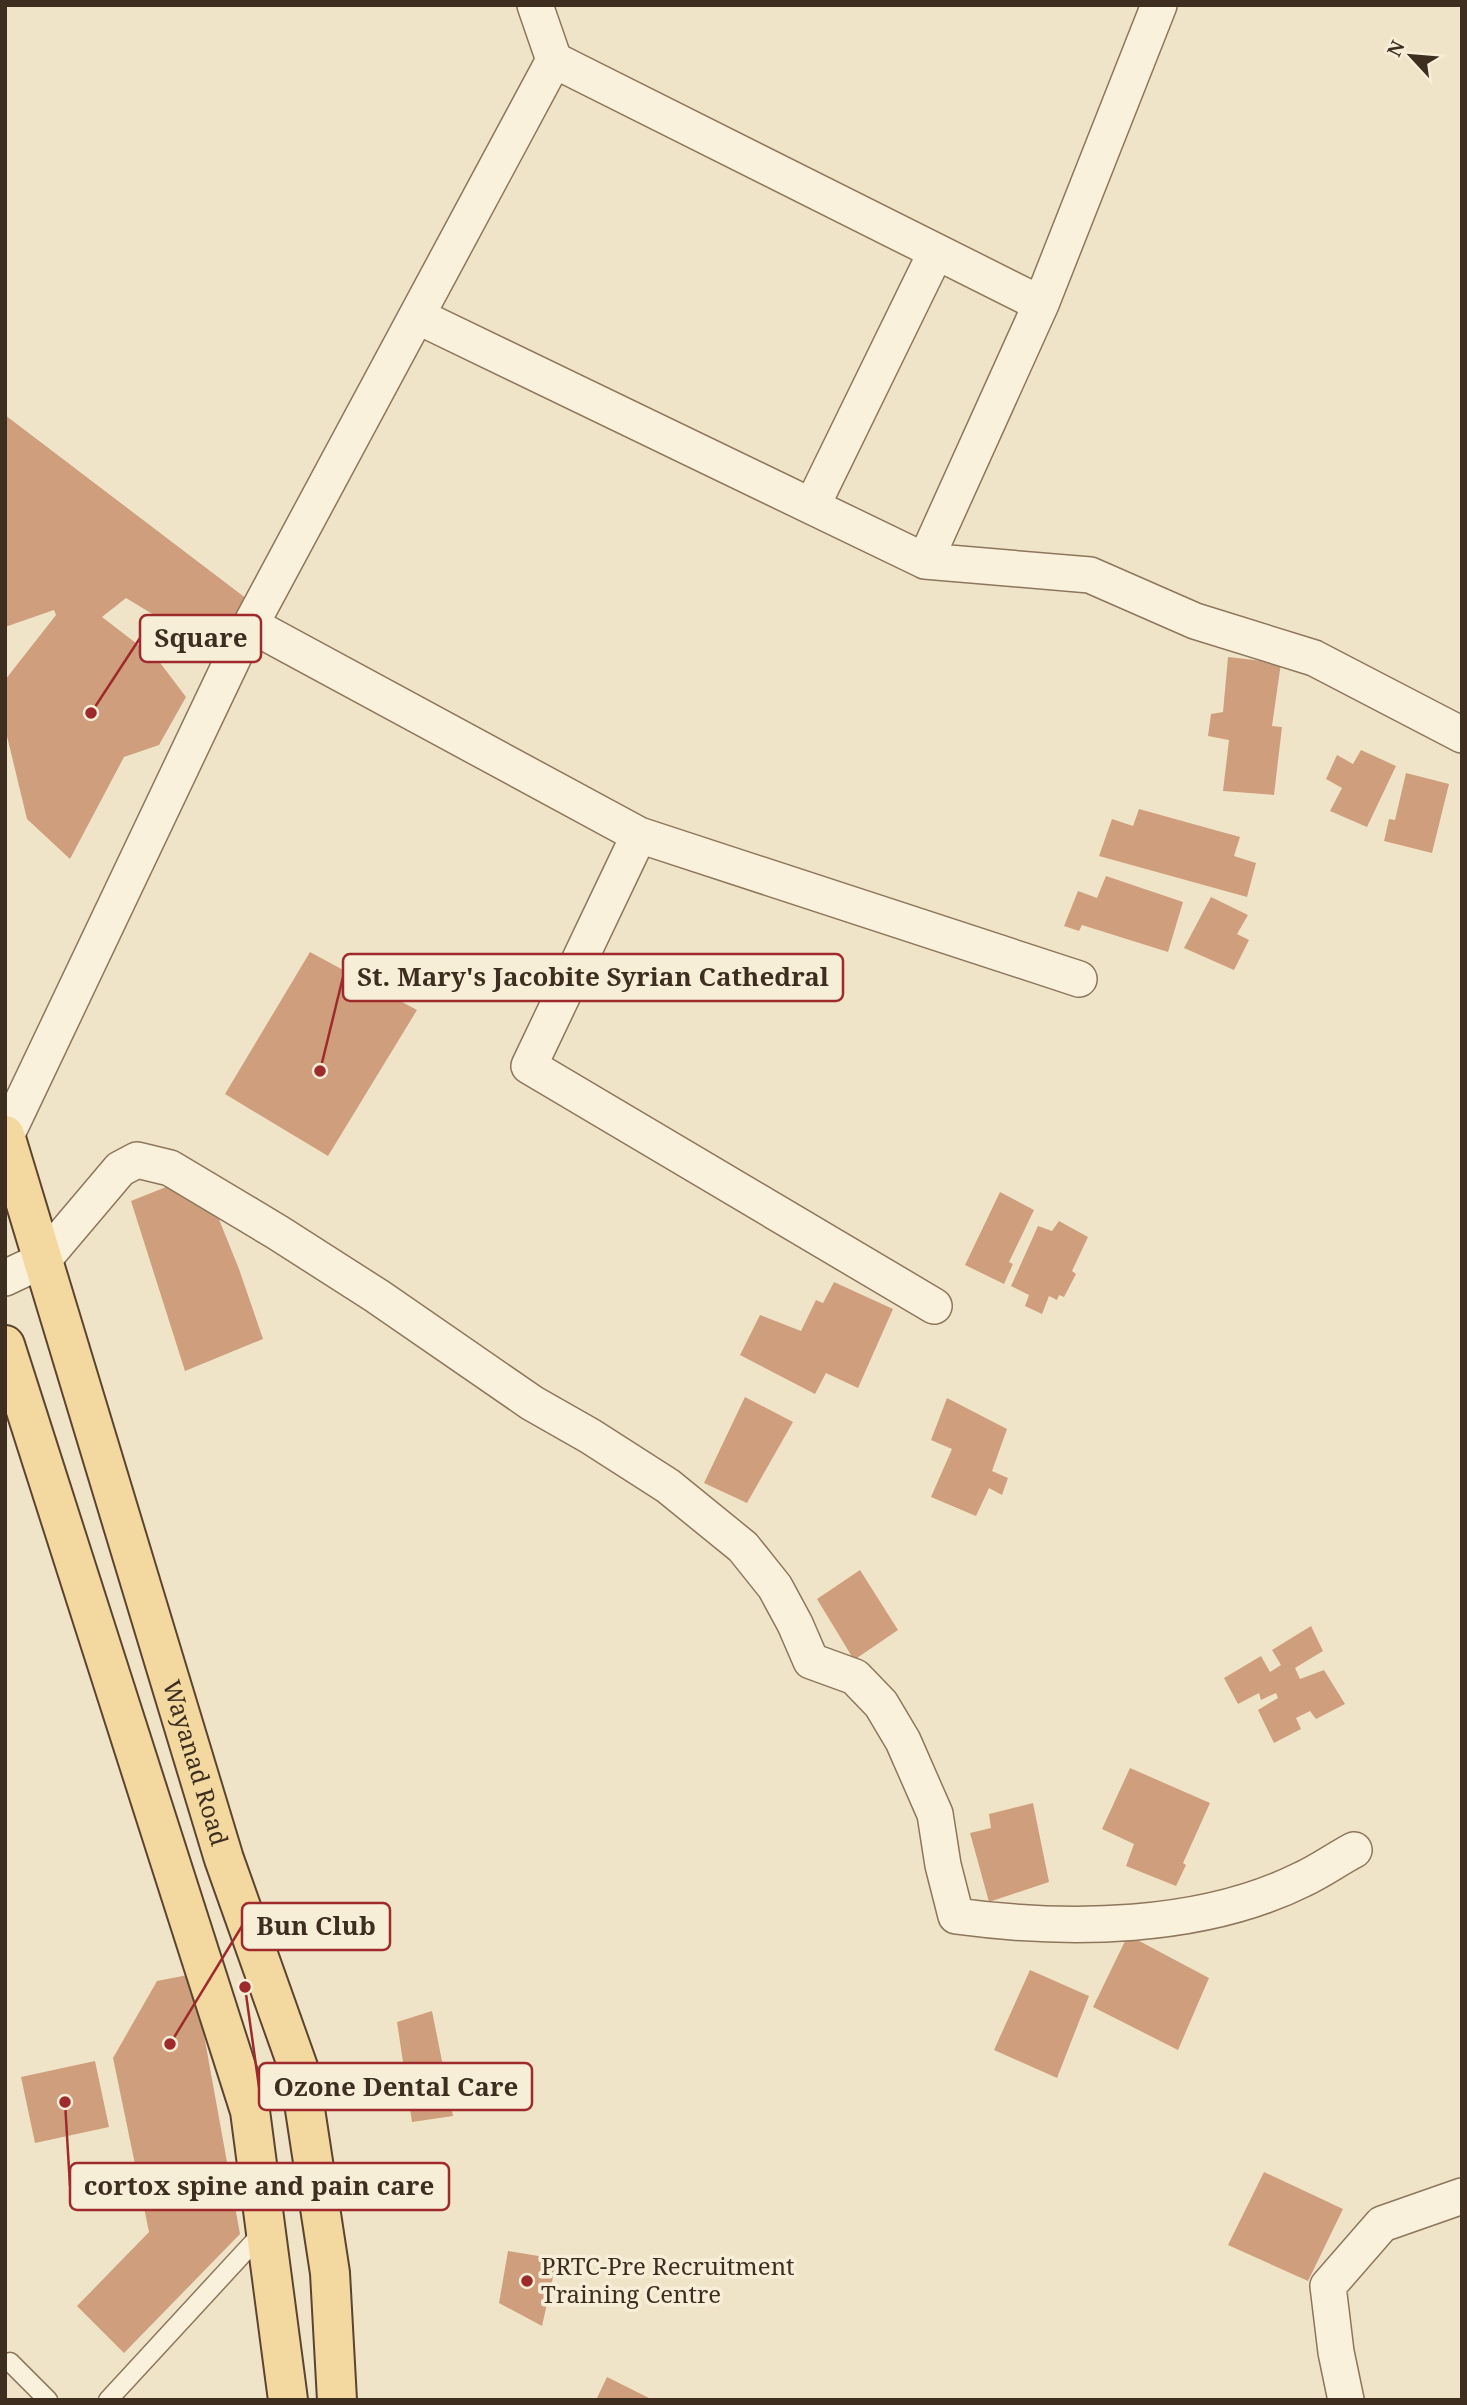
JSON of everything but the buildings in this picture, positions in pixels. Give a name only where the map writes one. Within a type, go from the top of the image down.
[{"type":"main road","name":"Wayanad Road","points":[[5,1136],[224,1859],[299,2070],[330,2273],[337,2400]]},
{"type":"main road","points":[[5,1345],[250,2111],[288,2400]]},
{"type":"street","points":[[535,5],[554,60],[1041,304]]},
{"type":"street","points":[[925,561],[1041,304],[1159,5]]},
{"type":"street","points":[[5,1136],[251,625],[554,60]]},
{"type":"street","points":[[812,506],[936,252]]},
{"type":"street","points":[[417,316],[925,561],[1090,575],[1195,621],[1314,658],[1462,735]]},
{"type":"street","points":[[251,625],[639,835],[1079,979]]},
{"type":"street","points":[[639,835],[529,1066],[934,1306]]},
{"type":"street","points":[[5,1278],[44,1260],[120,1170],[137,1160],[170,1168],[277,1231],[532,1403],[668,1486],[743,1547],[775,1587],[811,1661],[855,1677],[881,1704],[909,1754],[935,1814],[943,1865],[956,1916],[986,1920],[1088,1924],[1142,1922],[1199,1913],[1252,1899],[1302,1880],[1354,1850]]},
{"type":"street","points":[[1346,2400],[1336,2351],[1328,2286],[1382,2224],[1462,2196]]},
{"type":"lane","points":[[108,2400],[266,2229]]},
{"type":"lane","points":[[10,2362],[48,2400]]},
{"type":"place","name":"Square","points":[[91,713]]},
{"type":"place","name":"St. Mary's Jacobite Syrian Cathedral","points":[[320,1071]]},
{"type":"place","name":"Ozone Dental Care","points":[[245,1987]]},
{"type":"place","name":"Bun Club","points":[[170,2044]]},
{"type":"place","name":"cortox spine and pain care","points":[[65,2102]]},
{"type":"place","name":"PRTC-Pre Recruitment Training Centre","points":[[527,2281]]}]
